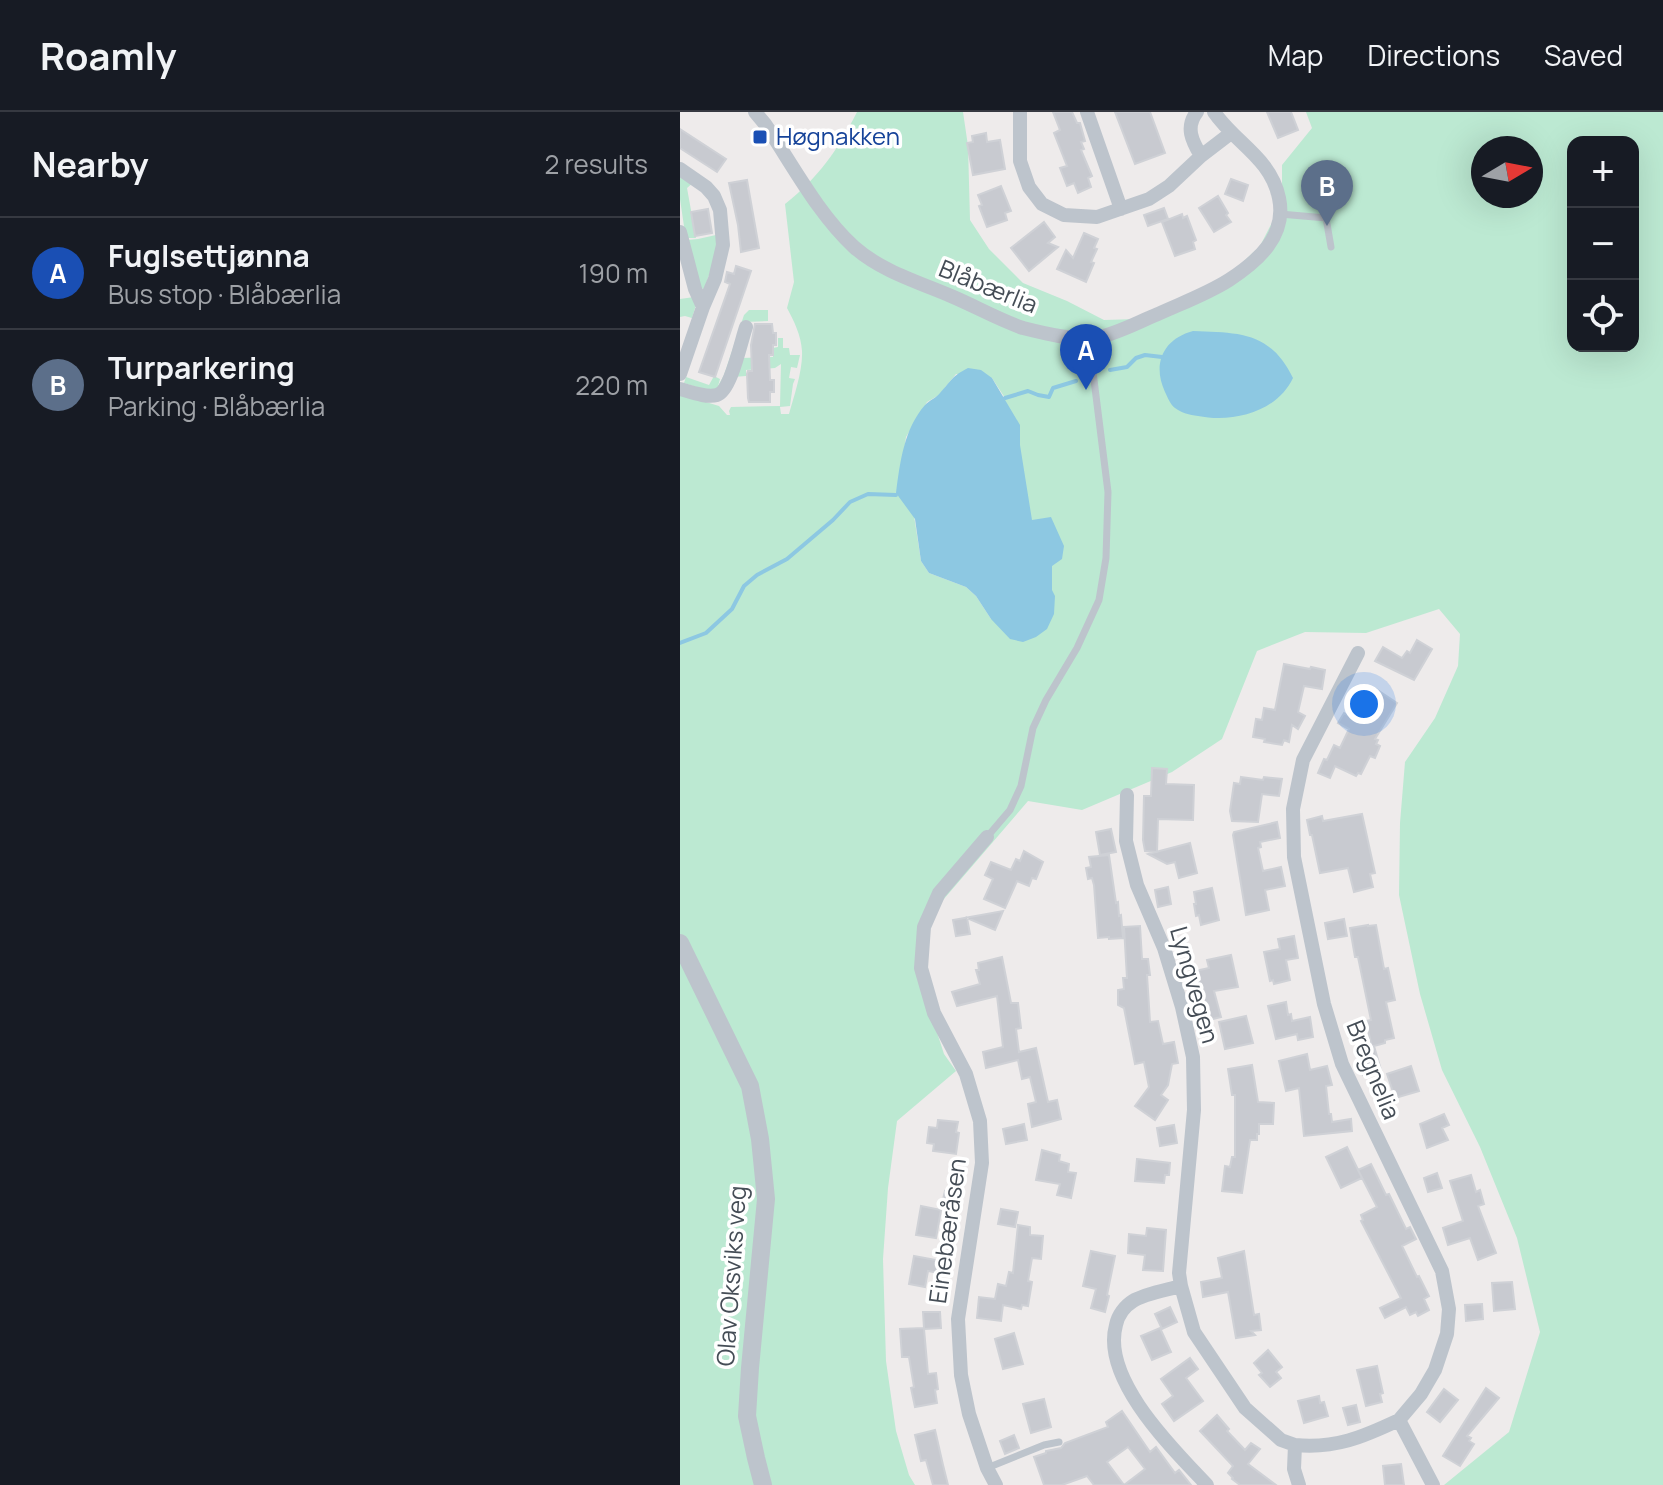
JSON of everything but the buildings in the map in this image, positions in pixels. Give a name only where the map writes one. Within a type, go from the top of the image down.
[{"type":"street","name":"Blåbærlia","points":[[755,112],[831,224],[854,247],[877,264],[1021,327],[1054,335],[1096,338],[1215,289],[1264,253],[1275,235],[1280,214]]},
{"type":"street","points":[[1020,112],[1020,161],[1029,187],[1042,204],[1064,215],[1097,217],[1149,199],[1169,186],[1231,133]]},
{"type":"street","points":[[1087,112],[1121,209]]},
{"type":"street","points":[[1197,112],[1192,118],[1190,131],[1193,144],[1201,156]]},
{"type":"street","points":[[1214,112],[1266,166],[1280,198],[1280,214]]},
{"type":"street","points":[[680,169],[714,196],[723,228],[715,279],[680,374]]},
{"type":"street","points":[[680,232],[703,307]]},
{"type":"street","points":[[680,389],[720,395],[726,389],[746,327]]},
{"type":"street","name":"Bregnelia","points":[[1358,653],[1303,760],[1293,809],[1294,857],[1324,1004],[1342,1064],[1442,1271],[1449,1309],[1447,1334],[1435,1370],[1421,1394],[1399,1420]]},
{"type":"street","name":"Lyngvegen","points":[[1127,795],[1126,841],[1137,885],[1164,948],[1193,1057],[1194,1110],[1179,1273],[1181,1286],[1194,1332],[1245,1408],[1281,1440],[1295,1445]]},
{"type":"street","name":"Einebæråsen","points":[[987,837],[939,893],[924,927],[921,968],[934,1013],[966,1074],[980,1121],[982,1163],[958,1319],[961,1375],[969,1414],[996,1485]]},
{"type":"street","name":"Olav Oksviks veg","points":[[680,943],[750,1086],[760,1139],[766,1199],[747,1416],[763,1485]]},
{"type":"street","points":[[1181,1286],[1134,1300],[1118,1315],[1112,1337],[1114,1356],[1128,1388],[1158,1433],[1207,1485]]},
{"type":"street","points":[[1299,1485],[1294,1469],[1295,1445],[1313,1447],[1343,1443],[1399,1420],[1433,1485]]},
{"type":"lane","points":[[1280,214],[1326,218],[1331,247]]},
{"type":"lane","points":[[987,837],[1010,810],[1021,786],[1033,728],[1077,648],[1099,600],[1106,558],[1108,492],[1087,338]]},
{"type":"lane","points":[[987,1468],[1059,1442]]},
{"type":"green space","points":[[857,112],[963,112],[968,146],[970,220],[989,249],[1023,283],[1104,320],[1138,319],[1212,291],[1260,246],[1282,203],[1282,165],[1312,128],[1306,112],[1663,112],[1663,1485],[1444,1485],[1509,1432],[1540,1332],[1517,1238],[1480,1147],[1442,1070],[1420,994],[1399,895],[1405,762],[1435,718],[1458,666],[1460,634],[1439,609],[1366,633],[1305,632],[1257,651],[1222,739],[1172,772],[1082,810],[1028,801],[925,921],[920,980],[944,1054],[956,1071],[897,1121],[883,1259],[886,1361],[896,1431],[915,1485],[680,1485],[680,394],[719,406],[727,415],[730,415],[731,407],[780,406],[781,364],[775,368],[746,370],[746,376],[733,377],[742,358],[773,357],[778,338],[783,338],[783,348],[789,348],[790,355],[800,355],[797,368],[791,367],[789,378],[795,379],[790,406],[780,407],[781,414],[789,414],[800,375],[802,351],[799,334],[787,308],[794,282],[785,204],[817,173]],"holes":[[[956,374],[992,378],[1005,398],[991,619],[966,587],[929,573],[921,561],[904,451],[906,437],[927,402],[939,395]]]},
{"type":"green space","points":[[680,176],[694,182],[687,188],[696,238],[687,238],[685,233]]},
{"type":"green space","points":[[716,235],[713,263],[704,289],[700,288],[687,240]]},
{"type":"green space","points":[[694,297],[696,305],[692,318],[680,317],[680,299]]},
{"type":"green space","points":[[749,310],[768,310],[768,321],[744,322],[724,385],[712,392],[684,383],[686,377],[709,385],[714,376],[720,379],[718,386],[744,315]]},
{"type":"water","points":[[1193,331],[1239,334],[1263,343],[1274,351],[1293,378],[1276,399],[1253,412],[1211,418],[1180,411],[1172,405],[1165,392],[1160,363],[1174,340]]},
{"type":"water","points":[[968,368],[981,370],[992,378],[1020,425],[1020,445],[1032,520],[1051,517],[1064,546],[1062,559],[1052,566],[1054,614],[1047,629],[1023,642],[1010,639],[966,587],[929,573],[921,561],[915,519],[896,493],[904,446],[918,414],[955,376]]},
{"type":"waterway","points":[[1110,370],[1127,367],[1136,358],[1145,355],[1162,357]]},
{"type":"waterway","points":[[1005,398],[1028,391],[1049,397],[1053,388],[1076,381]]},
{"type":"waterway","points":[[680,643],[706,633],[732,609],[744,586],[757,575],[787,559],[850,502],[868,494],[896,495]]},
{"type":"place","name":"Høgnakken","points":[[760,137]]},
{"type":"place","name":"Turparkering","points":[[1327,226]]},
{"type":"place","name":"Fuglsettjønna","points":[[1086,390]]}]
